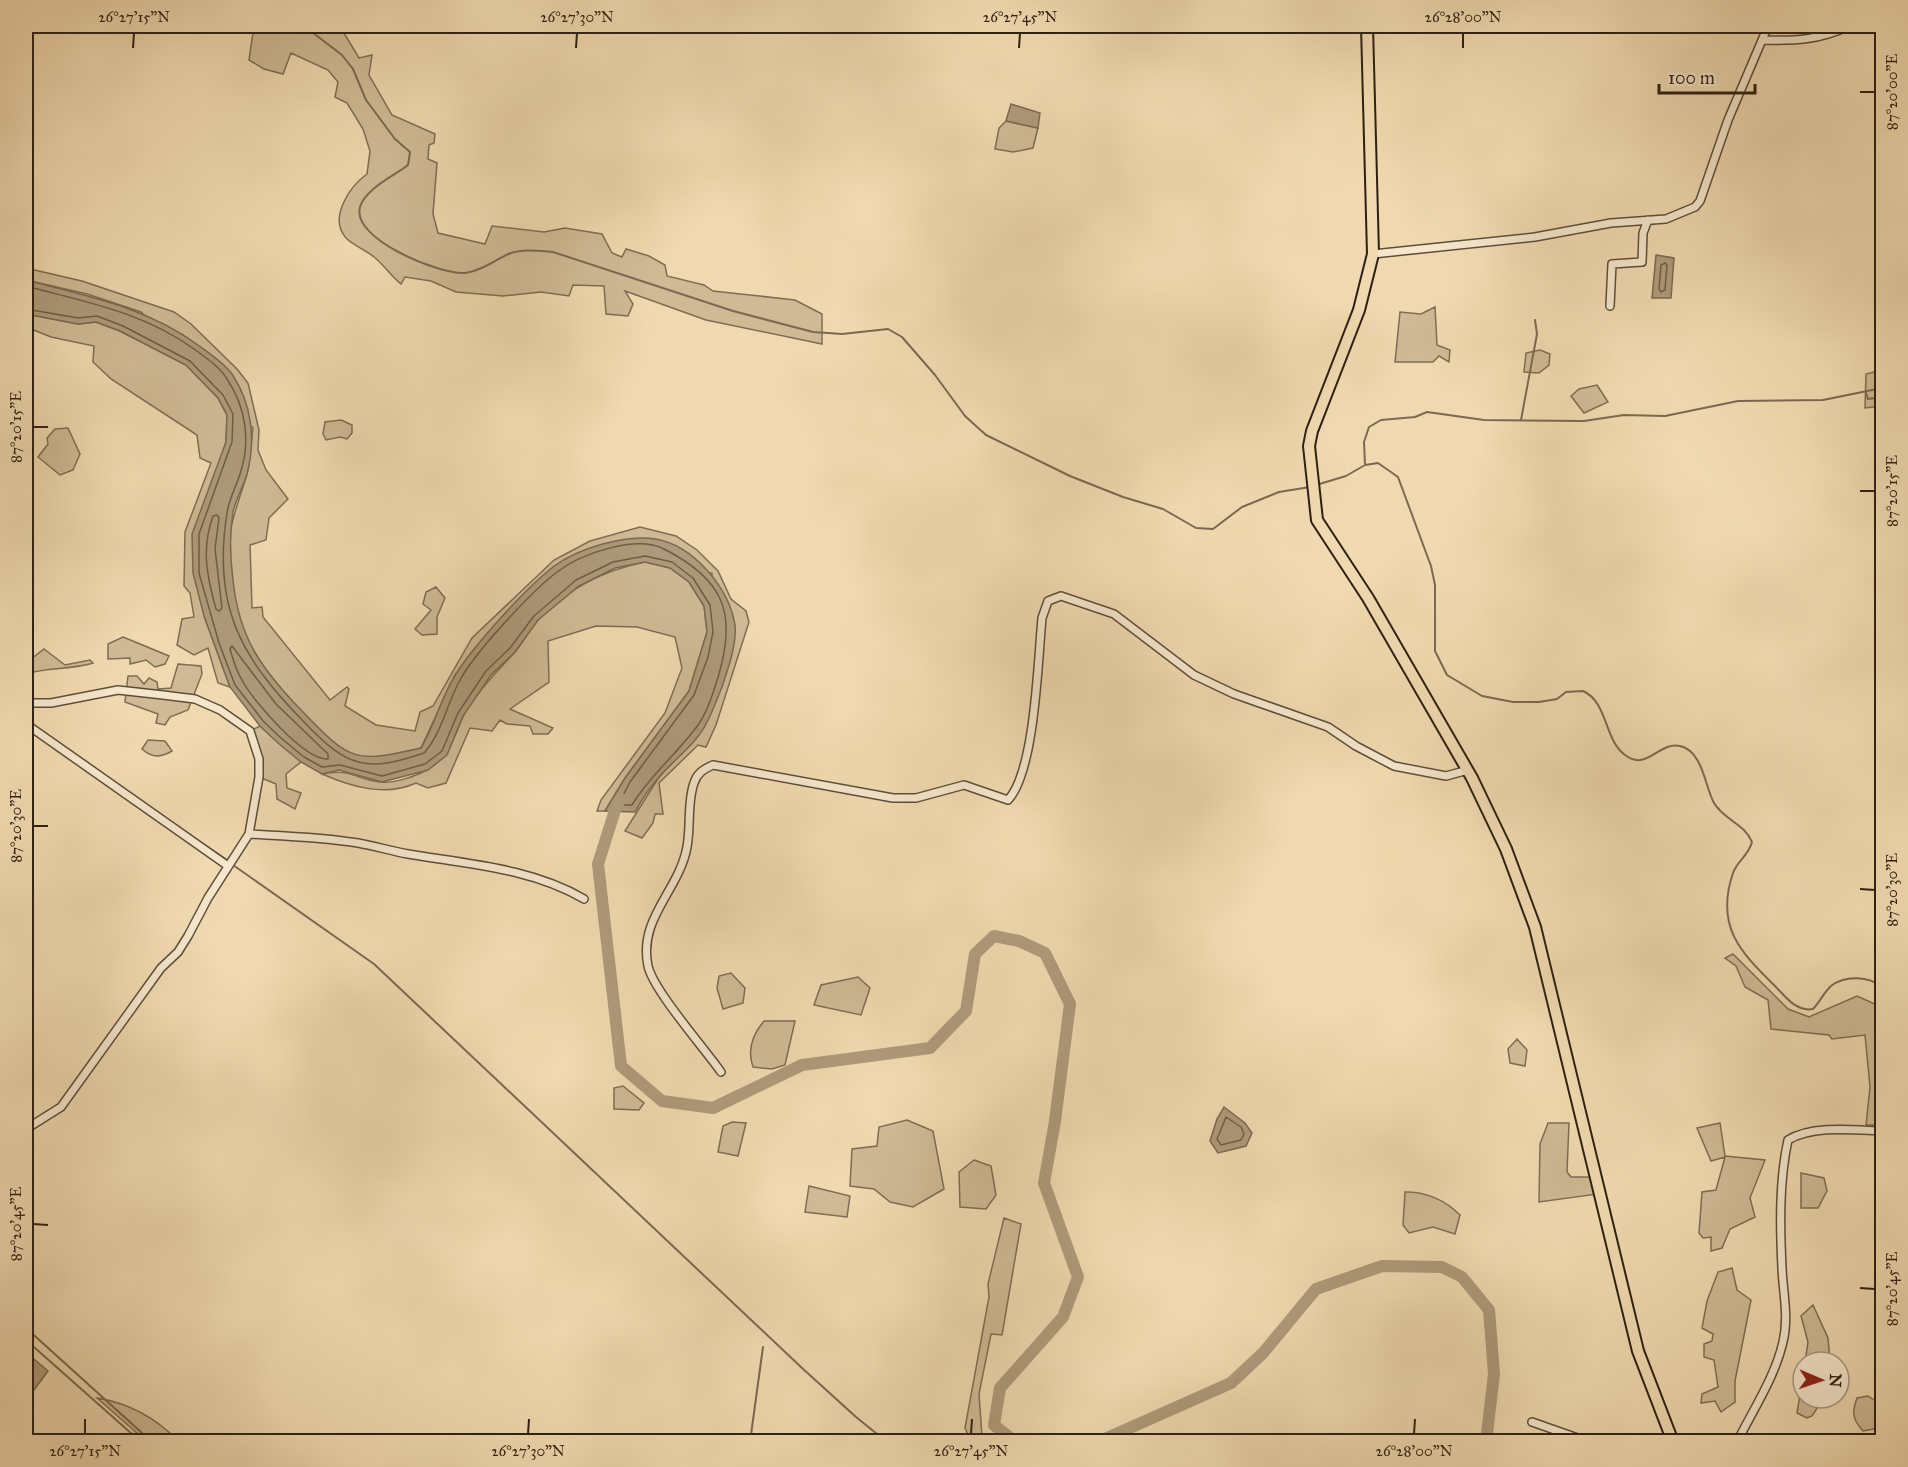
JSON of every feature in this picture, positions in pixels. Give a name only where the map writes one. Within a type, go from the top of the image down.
[{"type":"main road","points":[[1367,26],[1373,254],[1359,310],[1312,431],[1309,446],[1310,469],[1317,520],[1368,598],[1468,770],[1506,849],[1535,927],[1638,1350],[1673,1442]]},
{"type":"street","points":[[1373,254],[1535,237],[1611,223],[1675,216],[1695,207],[1700,201],[1728,120],[1768,26]]},
{"type":"street","points":[[1763,40],[1792,41],[1827,36],[1849,26]]},
{"type":"street","points":[[1610,306],[1612,264],[1642,262],[1643,233],[1648,220]]},
{"type":"street","points":[[722,1072],[657,987],[648,966],[648,929],[671,888],[687,848],[692,792],[696,777],[702,770],[713,765],[742,768],[893,798],[916,798],[964,785],[1008,800],[1020,784],[1027,751],[1042,618],[1048,601],[1060,596],[1114,614],[1194,675],[1234,694],[1328,727],[1356,746],[1394,766],[1446,776],[1468,770]]},
{"type":"street","points":[[26,703],[51,703],[118,690],[195,699],[220,710],[250,730],[259,759],[257,789],[249,834],[178,952],[161,968],[61,1107],[26,1129]]},
{"type":"street","points":[[26,724],[228,866]]},
{"type":"street","points":[[249,834],[280,834],[357,843],[408,854],[461,860],[510,871],[569,890],[584,899]]},
{"type":"street","points":[[1737,1442],[1776,1364],[1783,1342],[1786,1309],[1782,1269],[1782,1179],[1788,1140],[1802,1133],[1820,1131],[1882,1131]]},
{"type":"street","points":[[1532,1422],[1589,1442]]},
{"type":"shaded area","points":[[254,26],[335,26],[344,33],[359,58],[372,55],[369,75],[392,115],[435,134],[434,143],[429,145],[428,159],[437,163],[433,214],[438,233],[485,244],[492,226],[544,232],[565,228],[602,234],[612,253],[622,257],[626,249],[649,256],[665,265],[667,276],[704,285],[713,291],[795,300],[822,314],[822,344],[706,320],[625,291],[633,304],[628,316],[606,314],[604,286],[573,285],[569,296],[541,292],[503,296],[456,292],[431,281],[405,277],[401,284],[374,257],[346,238],[341,230],[339,221],[343,203],[354,186],[367,174],[370,151],[363,129],[347,103],[335,97],[338,82],[328,70],[291,53],[283,74],[264,69],[249,60]]},
{"type":"shaded area","points":[[1006,121],[1038,128],[1033,148],[1013,152],[995,149],[999,128]]},
{"type":"shaded area","points":[[26,268],[82,281],[174,312],[191,324],[237,369],[248,383],[259,430],[258,450],[266,470],[288,499],[269,518],[266,540],[250,545],[252,608],[262,607],[263,617],[330,700],[347,687],[349,689],[345,706],[376,725],[415,731],[420,712],[433,706],[472,638],[554,560],[590,541],[640,527],[676,536],[697,550],[718,571],[731,599],[746,611],[749,622],[716,725],[706,747],[698,745],[659,783],[663,814],[655,814],[653,823],[642,838],[625,831],[659,777],[705,726],[712,573],[587,550],[554,566],[472,652],[455,675],[421,748],[382,759],[366,759],[351,754],[325,735],[290,699],[260,662],[249,642],[234,600],[229,539],[248,468],[253,428],[141,312],[87,294],[26,280]]},
{"type":"shaded area","points":[[1435,307],[1437,345],[1450,350],[1449,362],[1439,356],[1433,362],[1395,362],[1400,312],[1421,314]]},
{"type":"shaded area","points":[[26,314],[78,324],[96,322],[120,331],[186,365],[218,398],[227,415],[226,442],[218,466],[204,616],[230,687],[218,683],[208,648],[194,655],[177,645],[182,619],[194,617],[190,593],[184,586],[185,532],[211,463],[200,458],[197,435],[111,379],[93,362],[94,346],[51,337],[26,327]]},
{"type":"shaded area","points":[[1540,350],[1550,354],[1549,365],[1539,373],[1524,372],[1526,353]]},
{"type":"shaded area","points":[[1882,370],[1882,406],[1865,408],[1866,374]]},
{"type":"shaded area","points":[[1597,385],[1608,402],[1584,413],[1571,396],[1579,389]]},
{"type":"shaded area","points":[[341,420],[352,425],[352,433],[347,439],[340,437],[326,440],[323,434],[325,422]]},
{"type":"shaded area","points":[[68,428],[80,454],[73,470],[60,475],[38,457],[48,444],[47,438],[55,429]]},
{"type":"shaded area","points":[[645,562],[670,568],[689,582],[704,606],[707,632],[689,691],[625,778],[605,811],[597,811],[601,800],[665,713],[682,668],[675,637],[637,627],[596,626],[548,641],[549,682],[510,709],[553,728],[548,734],[533,734],[530,726],[507,724],[500,720],[492,731],[470,728],[446,783],[428,788],[416,783],[381,790],[345,783],[322,774],[339,772],[372,781],[391,782],[405,779],[428,769],[448,750],[467,709],[478,694],[549,609],[587,582],[615,570]]},
{"type":"shaded area","points":[[436,587],[445,598],[437,617],[437,634],[422,635],[415,629],[431,610],[423,604],[426,592]]},
{"type":"shaded area","points":[[123,637],[169,656],[165,664],[155,667],[146,660],[130,664],[130,658],[108,659],[108,644]]},
{"type":"shaded area","points":[[44,649],[65,665],[90,660],[93,663],[26,674],[26,654],[31,659]]},
{"type":"shaded area","points":[[178,664],[201,666],[202,674],[188,710],[170,717],[165,725],[156,723],[158,714],[125,702],[128,676],[137,676],[144,684],[149,678],[157,682],[158,689],[171,688]]},
{"type":"shaded area","points":[[260,726],[301,762],[286,774],[287,788],[301,793],[295,809],[277,799],[276,784],[259,777],[259,759],[250,731]]},
{"type":"shaded area","points":[[148,740],[165,741],[172,751],[160,756],[149,754],[142,749]]},
{"type":"shaded area","points":[[1733,954],[1788,1009],[1809,1017],[1857,996],[1877,1005],[1882,1024],[1879,1059],[1882,1062],[1882,1125],[1866,1125],[1870,1087],[1865,1035],[1832,1039],[1829,1035],[1771,1029],[1768,1000],[1745,987],[1736,966],[1725,958]]},
{"type":"shaded area","points":[[731,973],[745,988],[743,1003],[723,1009],[717,988],[719,976]]},
{"type":"shaded area","points":[[858,977],[870,988],[861,1015],[814,1005],[821,985]]},
{"type":"shaded area","points":[[764,1021],[795,1021],[785,1065],[772,1069],[753,1067],[750,1055],[752,1043]]},
{"type":"shaded area","points":[[1517,1039],[1527,1050],[1525,1066],[1510,1063],[1508,1049]]},
{"type":"shaded area","points":[[623,1086],[644,1103],[639,1110],[614,1109],[614,1088]]},
{"type":"shaded area","points":[[907,1120],[933,1131],[944,1189],[913,1207],[890,1202],[874,1189],[850,1186],[852,1149],[877,1146],[879,1127]]},
{"type":"shaded area","points":[[732,1122],[746,1123],[738,1156],[718,1152],[723,1126]]},
{"type":"shaded area","points":[[1548,1123],[1569,1123],[1567,1172],[1571,1177],[1591,1177],[1598,1194],[1539,1202],[1540,1144]]},
{"type":"shaded area","points":[[1720,1123],[1725,1156],[1765,1160],[1750,1198],[1755,1217],[1730,1229],[1722,1248],[1711,1251],[1711,1237],[1703,1238],[1699,1233],[1702,1192],[1716,1190],[1725,1157],[1711,1161],[1697,1128]]},
{"type":"shaded area","points":[[974,1160],[991,1166],[996,1195],[986,1209],[960,1207],[959,1172]]},
{"type":"shaded area","points":[[1801,1173],[1824,1178],[1827,1191],[1818,1208],[1801,1208]]},
{"type":"shaded area","points":[[809,1186],[850,1196],[847,1217],[805,1212]]},
{"type":"shaded area","points":[[1405,1192],[1428,1195],[1442,1201],[1460,1215],[1455,1234],[1433,1227],[1409,1233],[1403,1225]]},
{"type":"shaded area","points":[[1004,1218],[1021,1224],[1002,1335],[991,1334],[979,1394],[982,1436],[969,1437],[965,1428],[989,1297],[988,1284]]},
{"type":"shaded area","points":[[1732,1268],[1737,1290],[1751,1300],[1735,1381],[1735,1402],[1721,1412],[1715,1401],[1701,1403],[1702,1394],[1718,1387],[1714,1360],[1704,1357],[1704,1344],[1712,1341],[1713,1334],[1702,1328],[1707,1301],[1718,1272]]},
{"type":"shaded area","points":[[1813,1305],[1828,1338],[1829,1350],[1807,1350],[1808,1342],[1801,1316]]},
{"type":"shaded area","points":[[1868,1396],[1880,1404],[1882,1417],[1874,1429],[1863,1431],[1855,1419],[1854,1407],[1857,1398]]},
{"type":"shaded area","points":[[97,1398],[141,1413],[160,1425],[178,1441],[146,1441]]},
{"type":"shaded area","points":[[1797,1410],[1816,1410],[1812,1416],[1807,1418],[1797,1413]]},
{"type":"water","points":[[1011,104],[1040,113],[1038,128],[1006,121]]},
{"type":"water","points":[[1656,255],[1674,258],[1671,298],[1652,298]]},
{"type":"water","points":[[26,280],[115,304],[158,321],[198,345],[221,362],[232,374],[248,410],[251,435],[250,461],[234,507],[230,546],[236,601],[241,620],[247,637],[264,667],[288,697],[332,741],[355,754],[367,756],[381,756],[421,748],[446,692],[464,662],[529,589],[553,567],[575,554],[603,544],[644,538],[670,543],[684,550],[696,560],[717,583],[731,611],[735,625],[732,656],[722,687],[702,731],[657,779],[635,812],[605,811],[625,778],[689,691],[707,632],[704,606],[689,582],[670,568],[645,562],[615,568],[579,586],[538,620],[515,652],[491,675],[463,716],[447,755],[428,770],[382,782],[339,770],[322,774],[301,762],[260,726],[230,687],[204,616],[193,573],[192,534],[226,442],[227,415],[218,398],[186,365],[120,331],[96,322],[78,324],[26,314]]},
{"type":"water","points":[[1224,1107],[1245,1123],[1252,1133],[1246,1146],[1218,1153],[1210,1141],[1217,1119]]},
{"type":"water","points":[[34,1359],[48,1371],[31,1394],[26,1393],[26,1360]]},
{"type":"waterway","points":[[304,26],[342,55],[353,69],[366,100],[395,139],[410,152],[408,165],[368,194],[360,207],[361,219],[369,231],[400,253],[437,268],[465,273],[477,270],[511,253],[553,252],[733,311],[813,332],[842,334],[888,329],[902,337],[935,375],[965,416],[986,435],[1070,476],[1123,497],[1163,509],[1196,528],[1213,529],[1242,507],[1279,492],[1310,487]]},
{"type":"waterway","points":[[1521,420],[1537,334],[1535,320]]},
{"type":"waterway","points":[[1316,485],[1346,476],[1365,465],[1364,442],[1369,427],[1381,420],[1415,417],[1427,412],[1484,420],[1584,421],[1624,415],[1665,416],[1738,401],[1823,400],[1882,388]]},
{"type":"waterway","points":[[1866,393],[1868,399],[1882,397]]},
{"type":"waterway","points":[[1365,465],[1378,463],[1398,477],[1431,566],[1435,585],[1435,651],[1447,675],[1482,696],[1513,702],[1539,702],[1557,699],[1566,692],[1583,691],[1591,696],[1602,712],[1618,748],[1633,759],[1647,758],[1673,746],[1688,749],[1698,762],[1718,809],[1745,831],[1752,842],[1733,873],[1727,908],[1734,937],[1751,961],[1792,1003],[1801,1008],[1813,1009],[1831,986],[1843,980],[1864,979],[1882,987]]},
{"type":"waterway","points":[[621,799],[617,804],[598,864],[621,1066],[662,1101],[713,1108],[802,1065],[930,1048],[966,1011],[975,954],[994,936],[1019,941],[1045,953],[1070,1004],[1055,1121],[1044,1183],[1078,1277],[1063,1317],[1000,1388],[994,1425],[1015,1442]]},
{"type":"waterway","points":[[190,835],[227,860]]},
{"type":"waterway","points":[[233,865],[374,964],[802,1368],[887,1442]]},
{"type":"waterway","points":[[1098,1442],[1231,1383],[1263,1353],[1316,1289],[1382,1266],[1442,1267],[1462,1277],[1489,1310],[1494,1374],[1486,1442]]},
{"type":"waterway","points":[[26,1328],[152,1442]]},
{"type":"waterway","points":[[26,1340],[141,1442]]},
{"type":"waterway","points":[[750,1442],[763,1347]]}]
